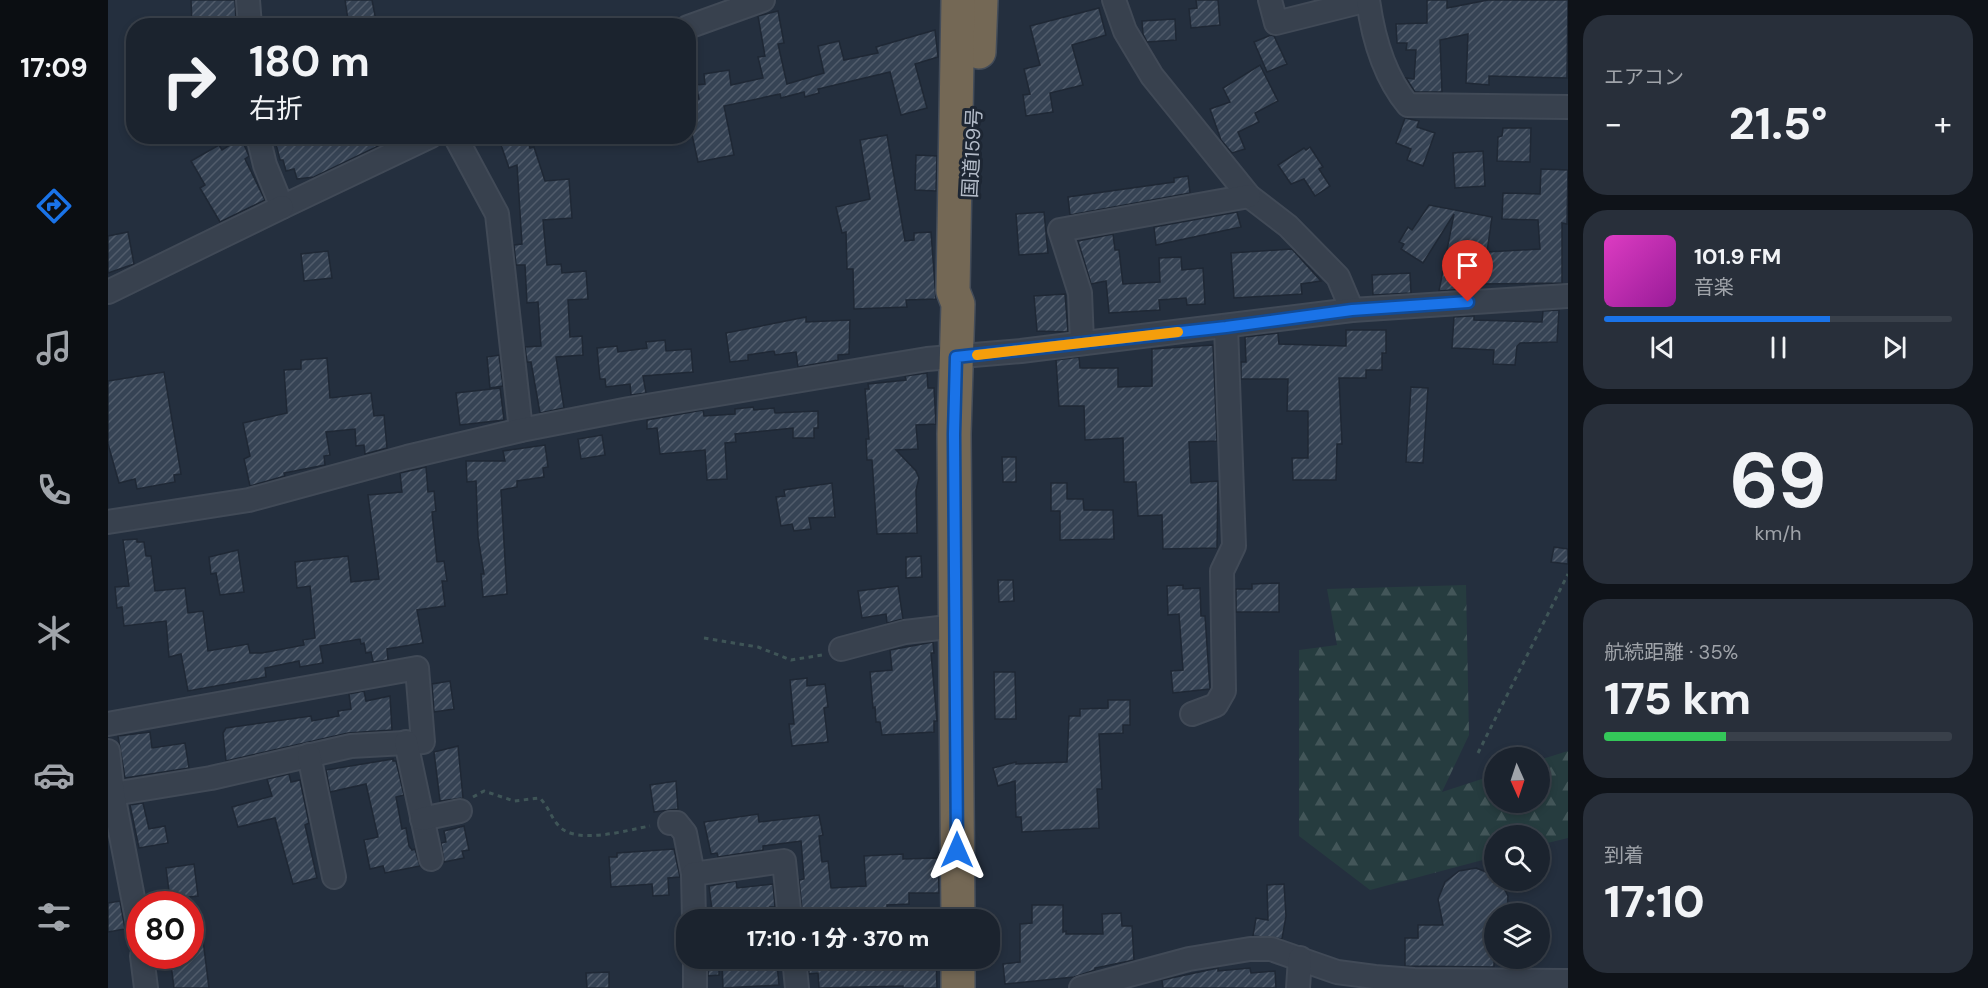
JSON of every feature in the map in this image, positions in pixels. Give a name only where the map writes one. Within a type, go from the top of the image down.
[{"type":"highway","name":"国道159号","points":[[958,0],[953,291],[958,304],[954,434],[958,909]]},
{"type":"highway","name":"国道159号","points":[[958,304],[964,292],[981,0]]},
{"type":"highway","points":[[958,969],[958,988]]},
{"type":"street","points":[[248,0],[249,18]]},
{"type":"street","points":[[696,24],[763,0]]},
{"type":"street","points":[[1114,0],[1125,31],[1152,76],[1249,196],[1288,226],[1338,277],[1352,310]]},
{"type":"street","points":[[1270,0],[1276,23],[1368,0],[1371,27],[1394,87],[1408,105],[1568,107]]},
{"type":"street","points":[[260,144],[265,165],[282,207]]},
{"type":"street","points":[[108,292],[414,144]]},
{"type":"street","points":[[459,144],[497,214],[521,430]]},
{"type":"street","points":[[1082,342],[1080,293],[1060,230],[1249,196]]},
{"type":"street","points":[[108,522],[249,500],[407,457],[521,430],[728,392],[956,357],[1226,327],[1352,310],[1568,296]]},
{"type":"street","points":[[1192,714],[1216,705],[1224,691],[1222,571],[1234,546],[1226,327]]},
{"type":"street","points":[[841,649],[905,632],[956,626]]},
{"type":"street","points":[[108,724],[417,668],[423,742],[351,746],[211,778],[113,794]]},
{"type":"street","points":[[406,742],[430,858]]},
{"type":"street","points":[[108,751],[114,830],[129,891]]},
{"type":"street","points":[[309,755],[334,877]]},
{"type":"street","points":[[423,819],[460,811]]},
{"type":"street","points":[[670,823],[677,823],[685,833],[693,874],[694,909]]},
{"type":"street","points":[[693,874],[784,861],[789,909]]},
{"type":"street","points":[[1081,988],[1107,986],[1147,970],[1219,953],[1271,949],[1337,972],[1375,977],[1414,980],[1568,981]]},
{"type":"street","points":[[1298,988],[1300,958]]},
{"type":"street","points":[[144,969],[146,988]]},
{"type":"street","points":[[695,969],[696,988]]},
{"type":"street","points":[[795,969],[797,988]]},
{"type":"path","points":[[1478,753],[1568,574]]},
{"type":"path","points":[[704,638],[750,645],[791,660],[841,649]]},
{"type":"path","points":[[460,811],[484,791],[514,801],[540,798],[551,810],[558,825],[568,833],[581,837],[670,823]]},
{"type":"green space","points":[[1466,585],[1469,735],[1442,792],[1484,778],[1484,813],[1550,813],[1550,757],[1568,751],[1568,838],[1550,842],[1550,825],[1484,825],[1484,860],[1370,890],[1299,836],[1299,650],[1337,645],[1327,589]]},
{"type":"building","points":[[191,0],[235,0],[236,18],[192,18]]},
{"type":"building","points":[[345,0],[372,0],[375,18],[348,18]]},
{"type":"building","points":[[1196,0],[1218,0],[1220,25],[1191,28],[1189,9],[1197,8]]},
{"type":"building","points":[[1427,0],[1447,0],[1447,8],[1488,0],[1568,0],[1567,78],[1489,76],[1489,85],[1466,83],[1468,34],[1440,40],[1442,92],[1415,92],[1406,78],[1414,79],[1416,50],[1406,50],[1407,43],[1397,43],[1396,24],[1427,23]]},
{"type":"building","points":[[1099,8],[1106,35],[1072,45],[1083,85],[1050,93],[1053,112],[1026,116],[1023,95],[1030,94],[1024,69],[1040,65],[1030,26]]},
{"type":"building","points":[[778,11],[784,43],[778,44],[787,84],[824,73],[818,46],[839,41],[844,60],[878,53],[876,47],[935,30],[938,57],[915,64],[927,108],[901,115],[890,72],[818,89],[819,93],[805,97],[804,92],[781,98],[780,94],[724,106],[734,155],[698,162],[694,144],[696,144],[696,100],[699,99],[696,85],[705,84],[704,74],[729,70],[731,85],[763,78],[758,57],[765,56],[758,16]]},
{"type":"building","points":[[1175,19],[1176,40],[1147,42],[1143,34],[1142,21]]},
{"type":"building","points":[[1271,35],[1274,36],[1287,64],[1267,72],[1254,42]]},
{"type":"building","points":[[1260,65],[1278,101],[1255,113],[1259,122],[1238,132],[1245,149],[1232,153],[1221,140],[1210,109],[1230,102],[1223,88]]},
{"type":"building","points":[[1405,118],[1419,121],[1417,127],[1435,133],[1423,166],[1407,160],[1411,149],[1396,143]]},
{"type":"building","points":[[1503,128],[1531,128],[1530,162],[1497,161],[1498,137],[1502,136]]},
{"type":"building","points":[[887,135],[905,241],[914,240],[914,233],[931,232],[936,299],[906,300],[907,307],[854,309],[853,269],[847,269],[846,232],[842,233],[836,207],[870,199],[860,140]]},
{"type":"building","points":[[232,144],[244,144],[249,156],[245,159],[265,200],[220,222],[200,188],[205,185],[191,161],[219,145],[222,150]]},
{"type":"building","points":[[276,144],[382,144],[314,177],[297,179],[294,169],[286,171],[283,160],[280,160]]},
{"type":"building","points":[[501,144],[529,144],[530,148],[534,147],[545,181],[569,179],[572,218],[543,220],[547,265],[561,264],[562,273],[586,271],[588,299],[568,300],[570,337],[582,336],[583,355],[556,357],[564,408],[540,413],[531,362],[527,362],[525,347],[541,346],[538,302],[527,303],[525,265],[516,265],[514,245],[522,244],[517,165],[509,168]]},
{"type":"building","points":[[1310,147],[1323,167],[1319,169],[1330,186],[1315,196],[1304,179],[1291,184],[1278,165],[1304,148],[1306,150]]},
{"type":"building","points":[[1483,151],[1485,186],[1455,188],[1453,153]]},
{"type":"building","points":[[916,155],[937,156],[936,191],[915,190]]},
{"type":"building","points":[[1541,169],[1568,170],[1567,224],[1562,223],[1562,283],[1477,284],[1476,288],[1439,291],[1454,214],[1423,263],[1401,249],[1404,244],[1399,242],[1408,227],[1412,230],[1429,205],[1492,217],[1487,252],[1540,249],[1538,220],[1502,219],[1503,193],[1540,194]]},
{"type":"building","points":[[1188,176],[1190,193],[1070,215],[1068,197],[1174,182],[1174,178]]},
{"type":"building","points":[[1044,212],[1048,253],[1019,255],[1016,214]]},
{"type":"building","points":[[1237,212],[1241,227],[1156,245],[1154,227]]},
{"type":"building","points":[[128,232],[134,264],[108,273],[108,236]]},
{"type":"building","points":[[1113,234],[1115,250],[1119,250],[1123,284],[1160,282],[1159,258],[1181,257],[1182,270],[1203,268],[1205,304],[1187,305],[1186,298],[1159,300],[1160,310],[1109,313],[1106,281],[1091,284],[1078,241]]},
{"type":"building","points":[[1292,249],[1321,281],[1301,284],[1302,294],[1234,298],[1231,253]]},
{"type":"building","points":[[328,251],[332,278],[304,281],[301,254]]},
{"type":"building","points":[[1410,273],[1411,293],[1373,295],[1372,275]]},
{"type":"building","points":[[1065,294],[1068,332],[1037,331],[1034,296]]},
{"type":"building","points":[[1559,310],[1557,342],[1520,343],[1517,346],[1515,365],[1493,364],[1494,350],[1452,348],[1454,317],[1474,316],[1474,320],[1542,322],[1543,311]]},
{"type":"building","points":[[806,317],[806,322],[850,320],[849,354],[838,355],[838,360],[798,367],[796,352],[775,355],[774,351],[748,355],[748,360],[730,362],[726,333]]},
{"type":"building","points":[[1346,330],[1386,330],[1386,353],[1382,353],[1382,370],[1366,370],[1366,378],[1339,378],[1342,444],[1337,444],[1336,480],[1293,480],[1292,458],[1308,458],[1308,411],[1287,411],[1288,379],[1241,379],[1241,362],[1246,362],[1245,337],[1278,333],[1279,344],[1346,346]]},
{"type":"building","points":[[665,340],[666,351],[691,349],[693,372],[643,376],[646,393],[631,395],[630,384],[606,387],[605,379],[600,379],[597,348],[617,346],[618,352],[647,348],[646,342]]},
{"type":"building","points":[[1213,345],[1217,441],[1189,442],[1191,483],[1218,481],[1217,548],[1163,549],[1162,515],[1138,516],[1136,482],[1124,482],[1123,438],[1085,440],[1084,406],[1059,406],[1056,360],[1079,357],[1080,368],[1118,368],[1118,387],[1152,386],[1152,349]]},
{"type":"building","points":[[499,355],[503,386],[490,388],[487,357]]},
{"type":"building","points":[[327,358],[330,398],[371,393],[374,416],[384,415],[387,448],[365,454],[364,445],[356,446],[355,429],[326,432],[330,455],[324,456],[325,465],[284,473],[285,476],[250,486],[244,459],[250,456],[243,423],[287,413],[284,370],[301,369],[301,360]]},
{"type":"building","points":[[164,372],[181,474],[174,475],[175,482],[137,489],[135,479],[119,483],[108,444],[108,381]]},
{"type":"building","points":[[927,373],[928,388],[934,388],[936,424],[916,425],[918,449],[896,450],[916,471],[919,478],[916,490],[917,533],[877,534],[872,460],[867,460],[866,439],[869,439],[865,389],[869,389],[868,384],[906,380],[905,376]]},
{"type":"building","points":[[1411,387],[1428,388],[1423,463],[1406,462]]},
{"type":"building","points":[[500,388],[504,420],[460,425],[456,393]]},
{"type":"building","points":[[753,407],[754,410],[774,408],[775,413],[818,411],[818,428],[814,428],[814,438],[793,438],[793,428],[735,434],[736,442],[725,443],[727,479],[707,480],[705,450],[660,454],[657,428],[647,429],[647,420],[703,410],[704,416],[735,414],[735,409]]},
{"type":"building","points":[[602,435],[605,455],[581,459],[578,439]]},
{"type":"building","points":[[545,445],[548,467],[543,468],[544,477],[517,481],[517,487],[501,490],[507,594],[483,597],[481,574],[484,574],[478,537],[476,481],[467,482],[466,461],[505,461],[503,451]]},
{"type":"building","points":[[1002,457],[1016,457],[1016,482],[1003,482]]},
{"type":"building","points":[[426,467],[428,492],[434,491],[436,511],[432,512],[437,562],[444,561],[447,581],[442,581],[445,606],[417,610],[423,643],[387,649],[388,660],[373,662],[371,652],[366,653],[364,643],[361,644],[360,639],[320,646],[323,663],[300,667],[299,661],[265,668],[266,677],[188,691],[181,654],[169,657],[166,621],[124,626],[122,607],[117,608],[115,587],[129,586],[123,540],[137,539],[137,542],[144,542],[146,556],[151,556],[155,591],[185,588],[188,613],[203,611],[208,651],[248,644],[250,653],[262,653],[304,645],[303,640],[315,638],[310,586],[297,588],[295,562],[348,556],[351,582],[379,579],[368,495],[402,492],[400,473]]},
{"type":"building","points":[[832,483],[835,517],[809,518],[811,529],[794,531],[792,524],[781,526],[776,497],[785,496],[784,490]]},
{"type":"building","points":[[1051,483],[1067,483],[1067,499],[1083,499],[1084,510],[1113,510],[1114,539],[1060,540],[1060,511],[1051,511]]},
{"type":"building","points":[[1554,547],[1568,549],[1568,564],[1551,562]]},
{"type":"building","points":[[238,550],[244,592],[220,595],[216,573],[211,574],[209,557]]},
{"type":"building","points":[[921,556],[922,577],[906,578],[906,557]]},
{"type":"building","points":[[998,580],[1013,580],[1014,601],[999,602]]},
{"type":"building","points":[[1279,583],[1279,612],[1236,612],[1236,589],[1252,589],[1252,584]]},
{"type":"building","points":[[1183,585],[1183,589],[1200,588],[1201,616],[1205,616],[1210,689],[1173,693],[1171,671],[1183,670],[1179,614],[1168,615],[1167,586]]},
{"type":"building","points":[[898,586],[903,619],[887,623],[886,614],[862,618],[858,591]]},
{"type":"building","points":[[933,642],[934,653],[931,653],[937,721],[934,721],[934,732],[882,735],[880,722],[876,722],[875,707],[873,708],[870,672],[892,670],[890,650]]},
{"type":"building","points":[[994,672],[1015,672],[1016,719],[995,719]]},
{"type":"building","points":[[807,678],[807,686],[825,684],[828,707],[824,708],[828,742],[792,746],[789,724],[794,724],[790,680]]},
{"type":"building","points":[[450,681],[454,709],[434,712],[432,684]]},
{"type":"building","points":[[364,691],[366,701],[390,696],[392,730],[348,733],[226,761],[223,733],[226,728],[311,716],[312,721],[339,716],[338,711],[351,709],[349,694]]},
{"type":"building","points":[[1108,700],[1130,700],[1130,725],[1123,725],[1123,733],[1099,734],[1102,789],[1097,789],[1099,828],[1022,832],[1021,817],[1016,817],[1015,781],[998,786],[993,768],[1016,762],[1016,764],[1067,762],[1069,716],[1080,716],[1080,709],[1108,708]]},
{"type":"building","points":[[150,732],[152,748],[185,743],[189,768],[125,778],[118,736]]},
{"type":"building","points":[[458,746],[463,798],[440,801],[434,752]]},
{"type":"building","points":[[393,759],[396,761],[404,795],[396,797],[402,829],[406,828],[409,846],[412,850],[415,849],[420,866],[385,873],[383,866],[370,869],[364,840],[378,837],[366,784],[330,792],[326,770]]},
{"type":"building","points":[[289,774],[291,782],[300,780],[309,823],[305,825],[317,878],[293,884],[275,818],[238,827],[232,807],[272,796],[267,779]]},
{"type":"building","points":[[676,781],[678,809],[654,812],[650,785]]},
{"type":"building","points":[[143,803],[149,829],[165,826],[168,843],[139,848],[130,805]]},
{"type":"building","points":[[758,814],[759,822],[819,815],[823,835],[819,836],[822,862],[828,861],[831,888],[866,886],[864,856],[903,854],[903,859],[938,858],[939,893],[909,893],[909,904],[887,905],[887,909],[802,909],[799,880],[804,879],[801,841],[763,846],[763,850],[718,857],[717,853],[711,854],[704,822]]},
{"type":"building","points":[[464,826],[469,850],[462,851],[464,858],[444,862],[441,843],[446,842],[444,831]]},
{"type":"building","points":[[674,849],[680,877],[668,878],[669,895],[653,896],[652,884],[611,887],[609,857],[617,857],[617,853]]},
{"type":"building","points":[[194,864],[197,891],[169,891],[166,868]]},
{"type":"building","points":[[1476,868],[1484,871],[1484,891],[1506,891],[1508,896],[1508,903],[1484,903],[1484,967],[1405,966],[1405,938],[1418,938],[1418,925],[1443,925],[1438,899],[1445,882],[1459,871]]},
{"type":"building","points":[[736,881],[737,888],[773,884],[775,907],[770,907],[770,909],[712,909],[709,886]]},
{"type":"building","points":[[1284,884],[1286,916],[1282,939],[1253,936],[1256,918],[1268,920],[1267,885]]},
{"type":"building","points":[[120,901],[125,929],[108,932],[108,903]]},
{"type":"building","points":[[1032,905],[1063,905],[1063,932],[1066,931],[1066,934],[1103,934],[1102,914],[1121,913],[1122,926],[1132,926],[1134,960],[1095,968],[1095,970],[1074,977],[1005,984],[1003,964],[1020,962],[1020,924],[1032,923]]},
{"type":"building","points":[[204,948],[209,988],[174,988],[172,969],[204,969]]},
{"type":"building","points":[[1218,968],[1218,971],[1250,968],[1251,973],[1275,971],[1276,988],[1163,988],[1162,980]]},
{"type":"building","points":[[708,969],[719,969],[719,975],[708,976]]},
{"type":"building","points":[[722,969],[778,969],[779,985],[723,988]]},
{"type":"building","points":[[809,969],[936,969],[937,988],[903,988],[903,986],[819,988],[818,973],[809,974]]},
{"type":"building","points":[[609,972],[609,988],[587,988],[586,973]]},
{"type":"slow traffic","points":[[977,355],[1178,332]]},
{"type":"route","points":[[957,850],[954,434],[956,357],[1226,327],[1352,310],[1468,302]]}]
